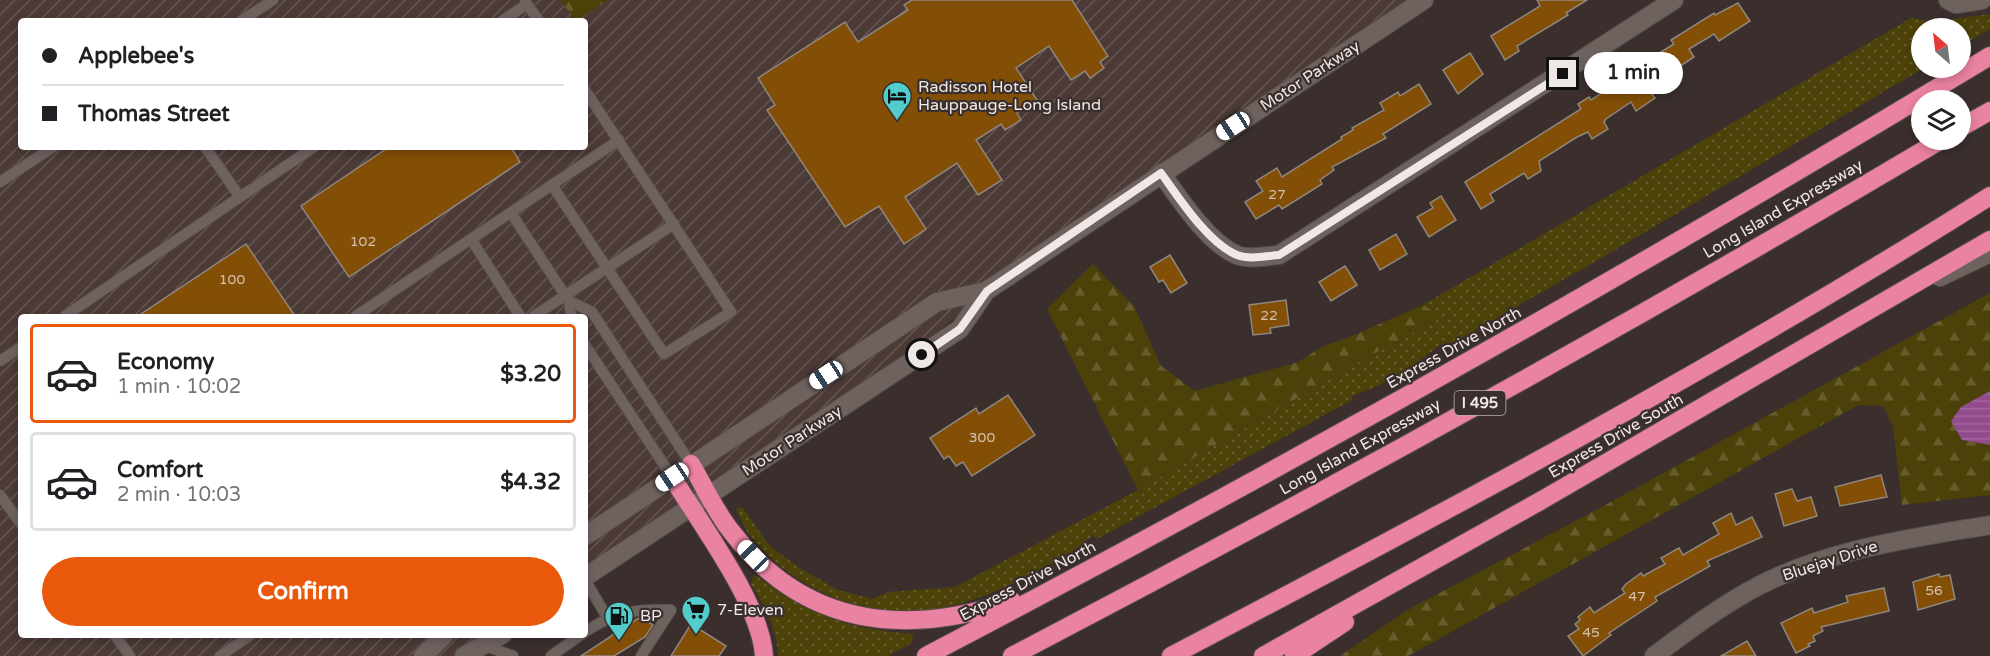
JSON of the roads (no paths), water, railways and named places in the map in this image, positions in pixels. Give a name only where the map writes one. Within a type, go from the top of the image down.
[{"type":"highway","name":"Express Drive North","points":[[926,656],[1343,433],[1564,308],[1990,56]]},
{"type":"highway","points":[[1971,122],[1990,111]]},
{"type":"highway","name":"Long Island Expressway","points":[[1012,656],[1166,576],[1606,334],[1924,150]]},
{"type":"highway","points":[[1172,656],[1644,400],[1890,259],[1990,196]]},
{"type":"highway","points":[[1877,308],[1990,240]]},
{"type":"highway","name":"Express Drive South","points":[[1263,656],[1421,570],[1877,308]]},
{"type":"highway","points":[[691,464],[740,543],[778,579],[812,599],[847,612],[889,621],[946,619],[978,612],[1065,583]]},
{"type":"highway","points":[[672,477],[754,613],[761,632],[764,656]]},
{"type":"highway","points":[[1294,656],[1421,570]]},
{"type":"main road","name":"Motor Parkway","points":[[588,577],[960,329],[987,291],[1424,0]]},
{"type":"main road","points":[[1161,173],[1180,200],[1214,240],[1237,255],[1254,257],[1279,255],[1674,0]]},
{"type":"main road","points":[[1948,0],[1956,4],[1982,0]]},
{"type":"main road","name":"Express Drive South","points":[[1877,308],[1990,253]]},
{"type":"main road","name":"Motor Parkway","points":[[588,534],[937,303],[987,291]]},
{"type":"main road","name":"Bluejay Drive","points":[[1654,656],[1714,612],[1750,590],[1798,569],[1860,549],[1990,525]]},
{"type":"main road","points":[[423,656],[441,638]]},
{"type":"main road","points":[[464,656],[497,638]]},
{"type":"lane","points":[[246,18],[273,0]]},
{"type":"lane","points":[[506,18],[526,2],[537,18]]},
{"type":"lane","points":[[552,185],[664,354],[731,312],[588,94]]},
{"type":"lane","points":[[359,314],[619,140]]},
{"type":"lane","points":[[0,182],[48,150]]},
{"type":"lane","points":[[207,150],[240,197]]},
{"type":"lane","points":[[68,314],[310,150]]},
{"type":"lane","points":[[510,213],[567,298],[571,314]]},
{"type":"lane","points":[[538,314],[567,298],[674,224]]},
{"type":"lane","points":[[471,239],[519,314]]},
{"type":"lane","points":[[567,298],[592,312],[691,464]]},
{"type":"lane","points":[[0,361],[18,348]]},
{"type":"lane","points":[[588,350],[672,477]]},
{"type":"lane","points":[[0,495],[18,520]]},
{"type":"lane","points":[[588,584],[607,617]]},
{"type":"lane","points":[[588,630],[607,617],[644,609],[671,610],[641,656]]},
{"type":"lane","points":[[117,638],[130,656]]},
{"type":"lane","points":[[220,656],[246,638]]},
{"type":"lane","points":[[550,656],[576,638]]},
{"type":"lane","points":[[486,646],[513,656]]},
{"type":"place","name":"Radisson Hotel Hauppauge-Long Island","points":[[897,122]]},
{"type":"place","name":"7-Eleven","points":[[696,636]]},
{"type":"place","name":"BP","points":[[619,642]]}]
